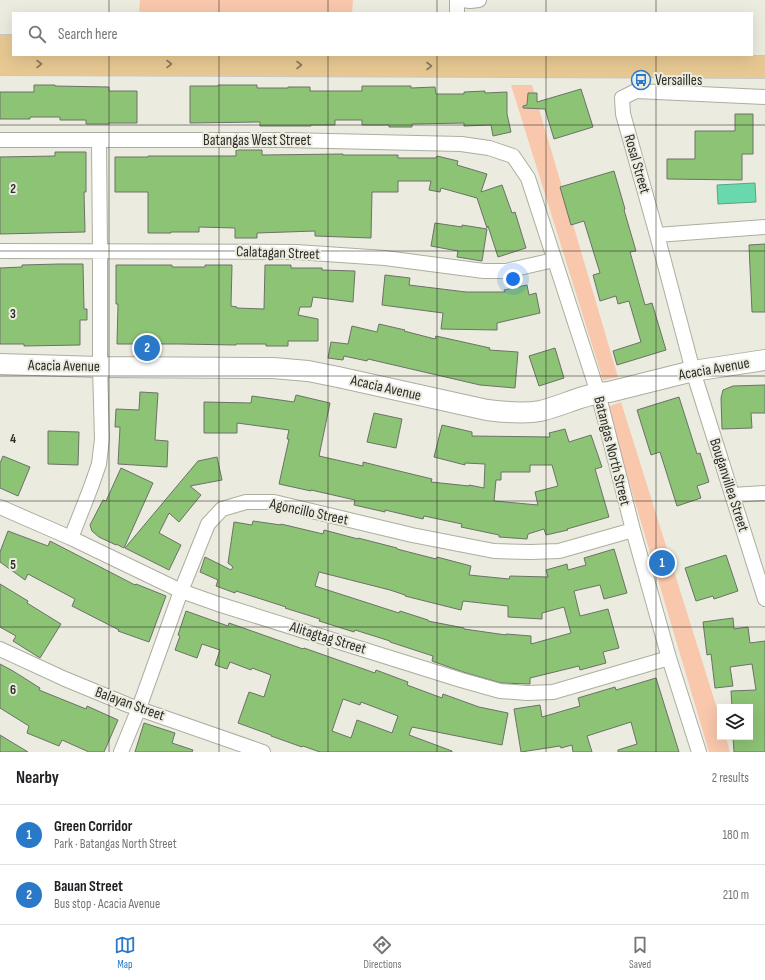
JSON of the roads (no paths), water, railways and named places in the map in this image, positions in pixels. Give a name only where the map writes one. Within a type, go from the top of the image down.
[{"type":"main road","points":[[0,46],[12,46]]},
{"type":"main road","points":[[753,53],[765,53]]},
{"type":"main road","points":[[0,64],[455,60],[765,67]]},
{"type":"street","points":[[457,12],[458,0]]},
{"type":"street","points":[[463,0],[470,2],[479,0]]},
{"type":"street","points":[[482,12],[483,0]]},
{"type":"street","name":"Rosal Street","points":[[692,371],[657,235],[623,114],[622,98],[636,91],[765,97]]},
{"type":"street","name":"Batangas West Street","points":[[0,140],[286,140],[461,144],[489,148],[513,156]]},
{"type":"street","points":[[71,538],[99,464],[102,438],[100,367],[99,141]]},
{"type":"street","name":"Batangas North Street","points":[[513,156],[528,178],[598,393],[633,530],[669,658],[699,752]]},
{"type":"street","points":[[657,235],[765,227]]},
{"type":"street","name":"Calatagan Street","points":[[0,251],[296,252],[385,258],[484,271],[506,271],[554,260]]},
{"type":"street","name":"Acacia Avenue","points":[[0,364],[100,367],[273,368],[308,371],[487,410],[511,413],[539,411],[598,393],[609,392],[692,371],[765,360]]},
{"type":"street","name":"Bouganvillea Street","points":[[692,371],[765,599]]},
{"type":"street","points":[[732,496],[765,493]]},
{"type":"street","name":"Agoncillo Street","points":[[121,752],[139,708],[180,591],[208,524],[222,509],[246,502],[274,502],[412,535],[494,551],[531,552],[559,550],[633,530]]},
{"type":"street","name":"Alitagtag Street","points":[[0,507],[71,538],[180,591],[500,691],[527,693],[553,692],[669,658]]},
{"type":"street","name":"Balayan Street","points":[[0,650],[128,705],[263,752]]},
{"type":"place","name":"Versailles","points":[[641,80]]},
{"type":"place","name":"Bauan Street","points":[[147,348]]},
{"type":"place","name":"Green Corridor","points":[[662,563]]}]
